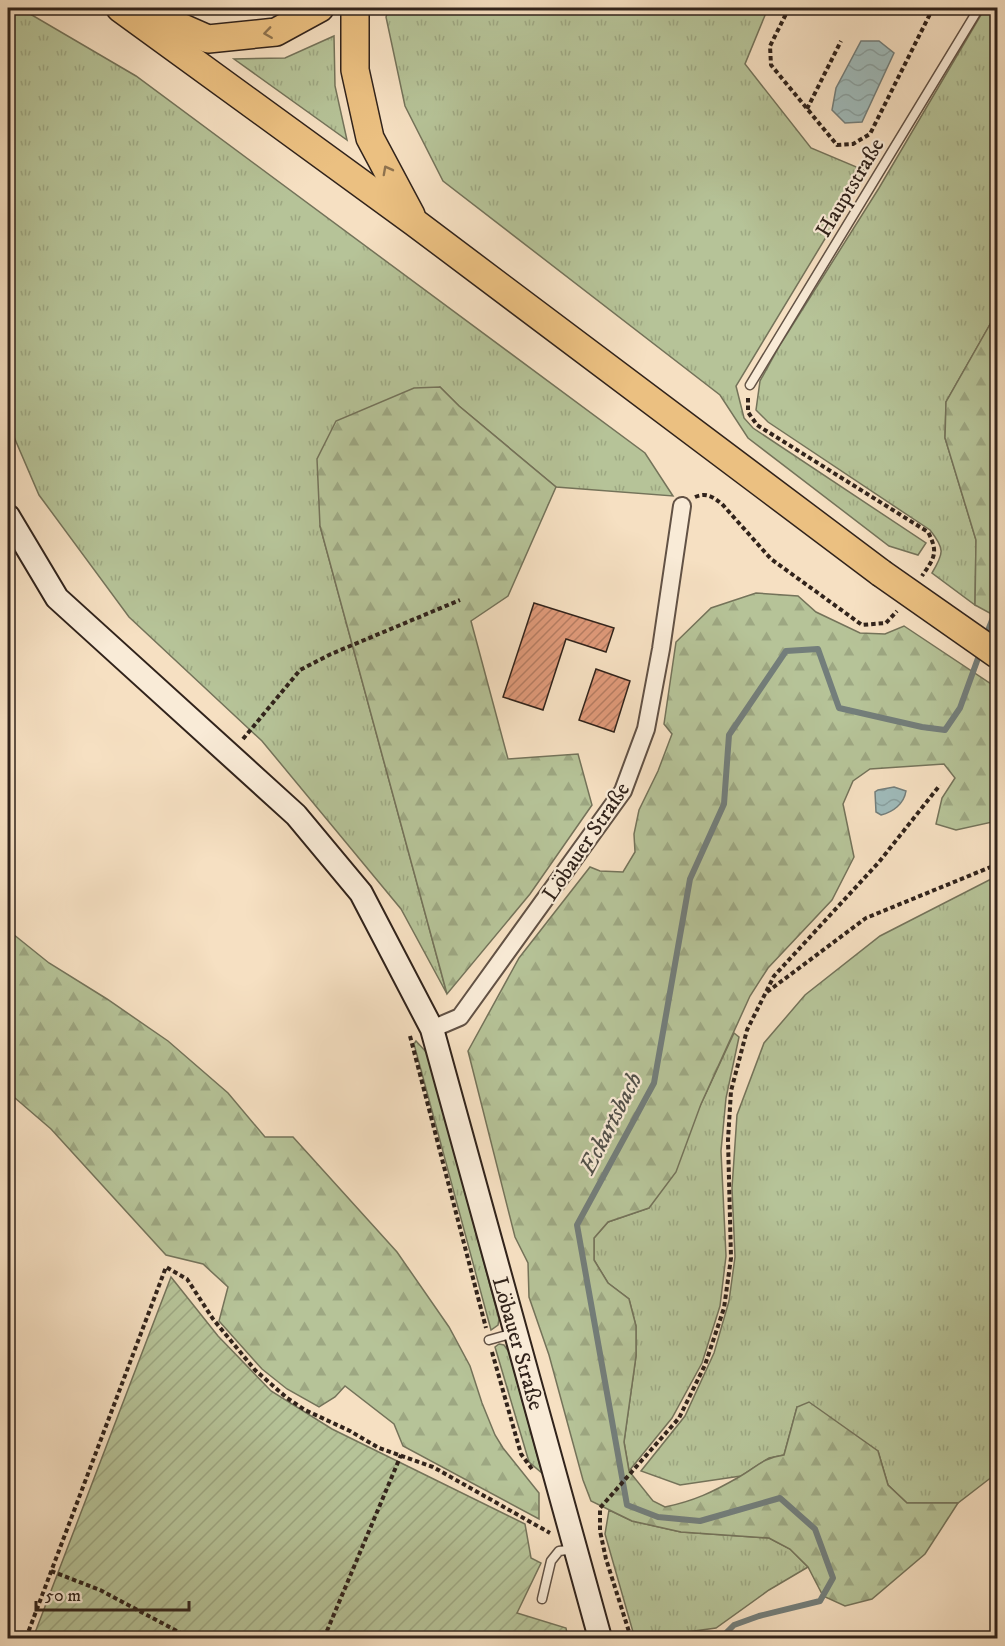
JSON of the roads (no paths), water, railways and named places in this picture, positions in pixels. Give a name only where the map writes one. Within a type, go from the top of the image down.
[{"type":"highway","points":[[120,8],[414,222],[881,573],[998,655]]},
{"type":"highway","points":[[137,8],[208,39],[276,32],[320,8]]},
{"type":"highway","points":[[355,8],[355,70],[370,138],[414,222]]},
{"type":"main road","points":[[8,516],[57,598],[296,815],[361,893],[435,1038]]},
{"type":"main road","name":"Löbauer Straße","points":[[435,1038],[600,1638]]},
{"type":"street","name":"Löbauer Straße","points":[[435,1038],[460,1017],[623,791],[645,729],[661,649],[682,506]]},
{"type":"lane","name":"Hauptstraße","points":[[750,385],[979,8]]},
{"type":"lane","points":[[489,1340],[517,1332]]},
{"type":"lane","points":[[542,1599],[551,1561],[559,1551],[576,1549]]},
{"type":"water","points":[[861,41],[879,41],[894,53],[862,122],[845,123],[832,110],[836,88]]},
{"type":"water","points":[[894,787],[906,791],[903,800],[894,810],[881,815],[876,812],[875,792]]},
{"type":"waterway","name":"Eckartsbach","points":[[985,638],[998,605]]},
{"type":"waterway","name":"Eckartsbach","points":[[721,1638],[734,1625],[759,1616],[820,1601],[833,1578],[815,1529],[780,1498],[700,1521],[658,1517],[627,1505],[577,1225],[654,1083],[690,879],[724,804],[729,735],[786,651],[818,649],[839,708],[945,730],[960,708],[981,650]]}]
